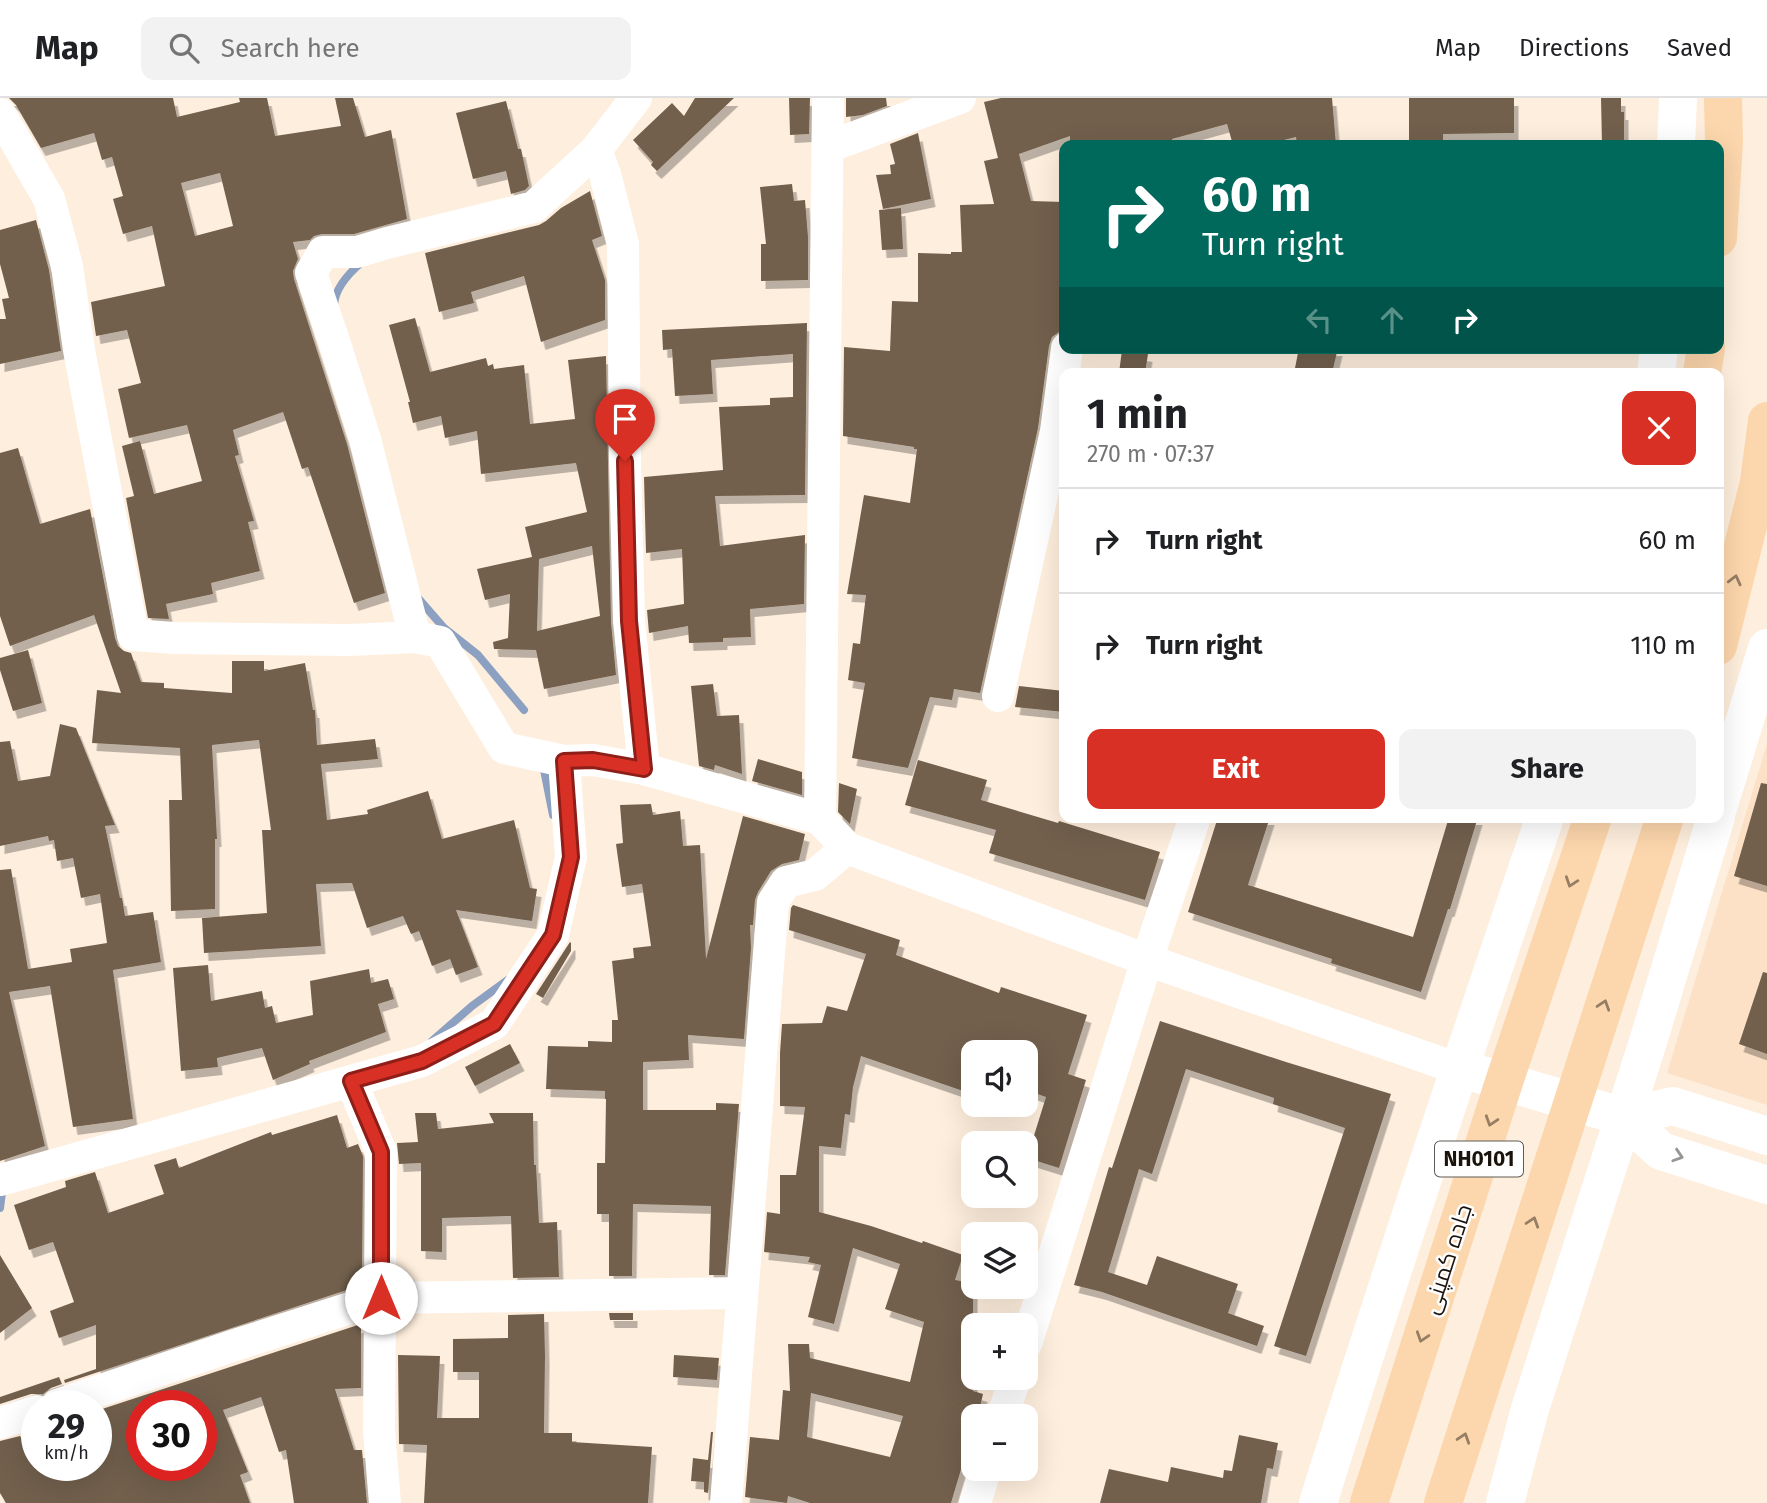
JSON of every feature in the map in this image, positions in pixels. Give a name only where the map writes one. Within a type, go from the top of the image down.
[{"type":"highway","points":[[1723,98],[1724,140]]},
{"type":"highway","points":[[1724,622],[1759,481],[1767,421]]},
{"type":"highway","name":"جاده کمپنی","points":[[1369,1503],[1504,1082],[1591,823]]},
{"type":"highway","name":"NH0101","points":[[1443,1503],[1663,823]]},
{"type":"street","points":[[415,637],[365,439],[311,273],[323,252],[357,252],[534,207],[596,150],[636,98]]},
{"type":"street","points":[[820,819],[828,98]]},
{"type":"street","points":[[828,147],[960,98]]},
{"type":"street","points":[[1676,140],[1678,98]]},
{"type":"street","points":[[0,114],[50,199],[67,266],[79,350],[133,635],[350,640],[415,637],[440,642],[504,748],[564,761],[593,760],[644,769],[820,819],[847,848],[1147,960],[1459,1069],[1624,1117],[1661,1151],[1767,1185]]},
{"type":"street","points":[[596,150],[623,244],[629,621],[644,769]]},
{"type":"street","points":[[998,696],[1059,435]]},
{"type":"street","points":[[1724,788],[1767,648]]},
{"type":"street","points":[[0,1180],[422,1061],[494,1024],[553,935],[571,857],[564,761]]},
{"type":"street","points":[[1036,1313],[1193,823]]},
{"type":"street","points":[[1318,1503],[1459,1069],[1543,823]]},
{"type":"street","points":[[1505,1503],[1530,1409],[1624,1117],[1714,823]]},
{"type":"street","points":[[726,1503],[773,902],[786,883],[815,875],[847,848]]},
{"type":"street","points":[[351,1081],[381,1152],[379,1431],[385,1503]]},
{"type":"street","points":[[1624,1117],[1673,1106],[1767,1136]]},
{"type":"street","points":[[102,1390],[381,1298],[742,1293]]},
{"type":"street","points":[[0,1423],[21,1416]]},
{"type":"street","points":[[975,1503],[982,1481]]},
{"type":"shaded area","points":[[1767,744],[1767,1105],[1667,1073]]},
{"type":"building","points":[[9,98],[173,98],[177,117],[240,102],[239,98],[267,98],[275,136],[341,126],[335,98],[353,98],[365,137],[391,130],[407,219],[354,234],[322,234],[310,240],[293,242],[298,259],[293,271],[294,279],[347,444],[385,593],[354,603],[308,467],[302,469],[283,412],[233,430],[239,455],[235,456],[254,521],[248,522],[260,571],[211,583],[213,594],[166,604],[169,619],[148,618],[126,498],[134,496],[122,446],[140,441],[154,494],[202,481],[187,425],[129,438],[118,389],[141,383],[127,330],[96,336],[91,302],[165,286],[152,226],[123,234],[113,199],[123,196],[112,157],[102,160],[94,133],[41,148],[16,105]],"holes":[[[220,173],[233,226],[195,236],[181,183]]]},
{"type":"building","points":[[695,98],[734,98],[657,171],[651,165],[653,162],[633,140],[672,103],[684,116]]},
{"type":"building","points":[[789,98],[810,98],[809,134],[790,135]]},
{"type":"building","points":[[846,98],[886,98],[887,106],[863,115],[846,117]]},
{"type":"building","points":[[1001,98],[1332,98],[1336,140],[1296,140],[1296,137],[1284,140],[1232,140],[1227,124],[1172,140],[1070,140],[1070,136],[1019,154],[1031,201],[1059,202],[1059,332],[1052,337],[1049,346],[1038,428],[980,693],[954,689],[952,700],[930,697],[908,768],[852,758],[865,683],[848,680],[853,643],[860,644],[866,595],[847,594],[864,495],[910,503],[917,449],[843,436],[844,347],[890,351],[892,301],[918,302],[918,253],[962,252],[960,205],[994,204],[984,161],[998,158],[984,102]]},
{"type":"building","points":[[1409,98],[1514,98],[1514,133],[1443,134],[1443,140],[1409,140]]},
{"type":"building","points":[[1601,98],[1621,98],[1624,140],[1602,140]]},
{"type":"building","points":[[506,101],[529,186],[511,194],[506,171],[473,179],[456,113]]},
{"type":"building","points":[[918,133],[931,199],[883,209],[876,175],[891,174],[890,165],[895,164],[890,144]]},
{"type":"building","points":[[792,184],[794,201],[805,200],[808,280],[761,281],[761,244],[766,244],[760,187]]},
{"type":"building","points":[[590,191],[602,236],[592,240],[605,280],[605,320],[541,342],[524,276],[471,292],[474,303],[439,312],[425,253],[539,225]]},
{"type":"building","points":[[901,208],[903,249],[882,250],[879,210]]},
{"type":"building","points":[[36,220],[49,270],[61,351],[0,364],[0,319],[6,319],[2,299],[9,298],[0,264],[0,230]]},
{"type":"building","points":[[415,318],[430,372],[486,358],[488,366],[493,364],[494,369],[524,365],[530,424],[575,419],[568,360],[606,356],[611,622],[616,675],[544,689],[536,650],[494,649],[493,642],[508,638],[510,594],[485,600],[477,569],[532,557],[525,527],[587,512],[576,463],[481,474],[477,431],[445,438],[441,416],[413,423],[389,325]],"holes":[[[592,546],[600,616],[537,631],[539,559]]]},
{"type":"building","points":[[807,323],[805,495],[715,496],[720,546],[805,535],[804,604],[750,609],[751,637],[723,638],[723,642],[689,643],[688,626],[649,633],[647,610],[684,604],[682,549],[646,553],[644,477],[723,470],[719,407],[770,405],[770,398],[793,397],[793,354],[711,360],[713,394],[675,396],[672,349],[663,350],[662,330]]},
{"type":"building","points":[[1121,354],[1148,354],[1146,368],[1120,368]]},
{"type":"building","points":[[1298,354],[1337,354],[1333,368],[1295,368]]},
{"type":"building","points":[[18,448],[40,524],[90,509],[115,638],[118,646],[131,653],[141,682],[164,683],[164,688],[232,693],[232,661],[264,661],[264,671],[305,663],[315,710],[317,745],[375,739],[378,759],[321,764],[327,820],[368,814],[367,810],[428,791],[442,839],[514,820],[530,888],[537,889],[532,921],[456,910],[478,967],[456,975],[450,959],[432,966],[419,931],[411,934],[403,916],[367,928],[352,883],[316,884],[321,946],[204,953],[202,918],[267,913],[262,830],[271,830],[259,740],[212,745],[217,839],[215,909],[171,911],[169,800],[182,800],[180,748],[92,743],[97,690],[121,693],[94,615],[10,646],[0,616],[0,453]]},
{"type":"building","points":[[28,650],[42,703],[13,711],[0,670],[0,658]]},
{"type":"building","points":[[713,684],[717,716],[739,715],[742,774],[715,765],[714,770],[699,766],[691,686]]},
{"type":"building","points":[[1019,686],[1059,690],[1059,711],[1015,707]]},
{"type":"building","points":[[60,724],[76,728],[115,825],[105,826],[125,916],[153,912],[161,962],[113,970],[133,1119],[73,1127],[50,986],[9,992],[45,1146],[0,1161],[0,870],[11,869],[28,969],[72,962],[70,949],[107,943],[100,894],[81,898],[73,858],[57,861],[54,840],[49,841],[48,836],[0,846],[0,742],[10,741],[18,781],[50,776]]},
{"type":"building","points":[[758,759],[802,772],[802,795],[752,781]]},
{"type":"building","points":[[918,760],[987,780],[981,800],[1160,852],[1145,900],[989,853],[996,830],[905,805]]},
{"type":"building","points":[[839,783],[857,789],[850,824],[838,812]]},
{"type":"building","points":[[1761,783],[1767,784],[1767,886],[1734,876]]},
{"type":"building","points":[[651,804],[653,815],[680,811],[683,846],[700,845],[706,959],[743,816],[805,834],[799,860],[782,864],[771,871],[755,900],[753,925],[750,925],[751,948],[744,1039],[688,1035],[689,1060],[643,1062],[643,1110],[716,1110],[716,1103],[739,1104],[725,1275],[709,1275],[711,1206],[633,1204],[632,1276],[609,1276],[609,1214],[597,1214],[597,1163],[605,1163],[605,1091],[546,1089],[548,1046],[588,1047],[588,1041],[612,1042],[612,1020],[618,1020],[612,961],[634,958],[633,948],[651,946],[642,884],[622,887],[616,844],[623,843],[620,805]]},
{"type":"building","points":[[1216,823],[1268,823],[1248,885],[1413,937],[1447,823],[1476,823],[1421,992],[1331,963],[1332,959],[1188,912]]},
{"type":"building","points":[[793,905],[900,940],[896,955],[999,993],[1001,987],[1087,1015],[1068,1074],[1086,1080],[1059,1168],[1038,1161],[1038,1131],[1035,1131],[1046,1097],[1038,1094],[1038,1040],[961,1040],[961,1090],[861,1056],[853,1087],[850,1115],[845,1114],[841,1148],[819,1146],[819,1212],[961,1254],[955,1280],[961,1281],[961,1299],[973,1299],[973,1313],[961,1313],[961,1390],[973,1390],[983,1394],[981,1404],[961,1404],[961,1469],[951,1503],[810,1503],[788,1496],[787,1503],[745,1497],[750,1437],[779,1440],[783,1390],[790,1391],[788,1344],[809,1344],[810,1358],[910,1382],[924,1322],[885,1309],[900,1264],[853,1248],[834,1324],[808,1317],[821,1265],[808,1262],[810,1257],[764,1252],[767,1212],[780,1214],[780,1175],[796,1175],[805,1107],[780,1106],[782,1024],[822,1023],[827,1006],[847,1011],[866,954],[789,930]],"holes":[[[811,1393],[903,1416],[890,1457],[807,1437]]]},
{"type":"building","points":[[570,942],[571,951],[543,998],[536,994]]},
{"type":"building","points":[[208,965],[211,1001],[262,991],[265,1008],[272,1006],[276,1023],[313,1015],[310,981],[369,969],[371,983],[388,979],[394,999],[378,1004],[386,1032],[309,1061],[310,1064],[273,1080],[262,1048],[217,1058],[218,1067],[181,1071],[173,968]]},
{"type":"building","points":[[1763,972],[1767,973],[1767,1054],[1739,1044]]},
{"type":"building","points":[[1160,1021],[1391,1094],[1306,1356],[1274,1346],[1345,1128],[1273,1104],[1274,1098],[1186,1069],[1152,1174],[1139,1169],[1108,1272],[1147,1285],[1157,1256],[1238,1284],[1228,1313],[1264,1326],[1257,1346],[1102,1292],[1074,1285],[1109,1167],[1112,1168]]},
{"type":"building","points":[[510,1044],[520,1063],[475,1086],[465,1067]]},
{"type":"building","points":[[415,1113],[436,1113],[438,1129],[494,1123],[489,1113],[533,1113],[539,1223],[557,1222],[559,1277],[513,1278],[511,1216],[442,1218],[442,1252],[421,1251],[421,1163],[399,1164],[397,1143],[418,1142]]},
{"type":"building","points":[[337,1115],[347,1148],[358,1144],[363,1156],[362,1285],[65,1383],[64,1380],[96,1369],[96,1325],[59,1338],[50,1311],[74,1302],[53,1242],[29,1250],[14,1205],[66,1187],[65,1181],[95,1172],[108,1213],[164,1194],[154,1165],[176,1158],[179,1168],[271,1132],[272,1135]]},
{"type":"building","points":[[0,1255],[32,1308],[0,1333]]},
{"type":"building","points":[[609,1313],[633,1313],[633,1320],[610,1320]]},
{"type":"building","points":[[544,1314],[544,1433],[572,1433],[572,1442],[652,1447],[648,1503],[424,1503],[427,1445],[399,1444],[398,1355],[440,1356],[437,1418],[479,1418],[479,1372],[453,1372],[453,1339],[508,1338],[508,1315]]},
{"type":"building","points":[[361,1324],[361,1388],[335,1389],[354,1450],[362,1450],[367,1503],[294,1503],[286,1450],[279,1452],[261,1397],[223,1410],[248,1472],[240,1475],[250,1503],[6,1503],[0,1493],[0,1441],[20,1436],[21,1481],[112,1481],[112,1406],[126,1401],[126,1481],[217,1481],[217,1390],[160,1390]]},
{"type":"building","points":[[674,1355],[719,1358],[717,1380],[673,1377]]},
{"type":"building","points":[[59,1377],[62,1384],[48,1390],[21,1390],[21,1397],[0,1404],[0,1397]]},
{"type":"building","points":[[711,1432],[708,1493],[704,1492],[704,1482],[691,1481],[693,1458],[708,1460]]},
{"type":"building","points":[[1239,1435],[1278,1443],[1273,1469],[1267,1468],[1261,1503],[1100,1503],[1109,1469],[1168,1482],[1171,1467],[1223,1478],[1224,1470],[1232,1471]]},
{"type":"waterway","points":[[334,305],[344,281],[362,262]]},
{"type":"waterway","points":[[417,597],[444,628],[478,655],[524,710]]},
{"type":"waterway","points":[[544,770],[553,815]]},
{"type":"waterway","points":[[432,1041],[472,1006],[509,979]]},
{"type":"waterway","points":[[0,1208],[3,1185]]},
{"type":"route","points":[[381,1298],[381,1152],[351,1081],[422,1061],[494,1024],[553,935],[571,857],[564,761],[593,760],[644,769],[629,621],[625,461]]}]
